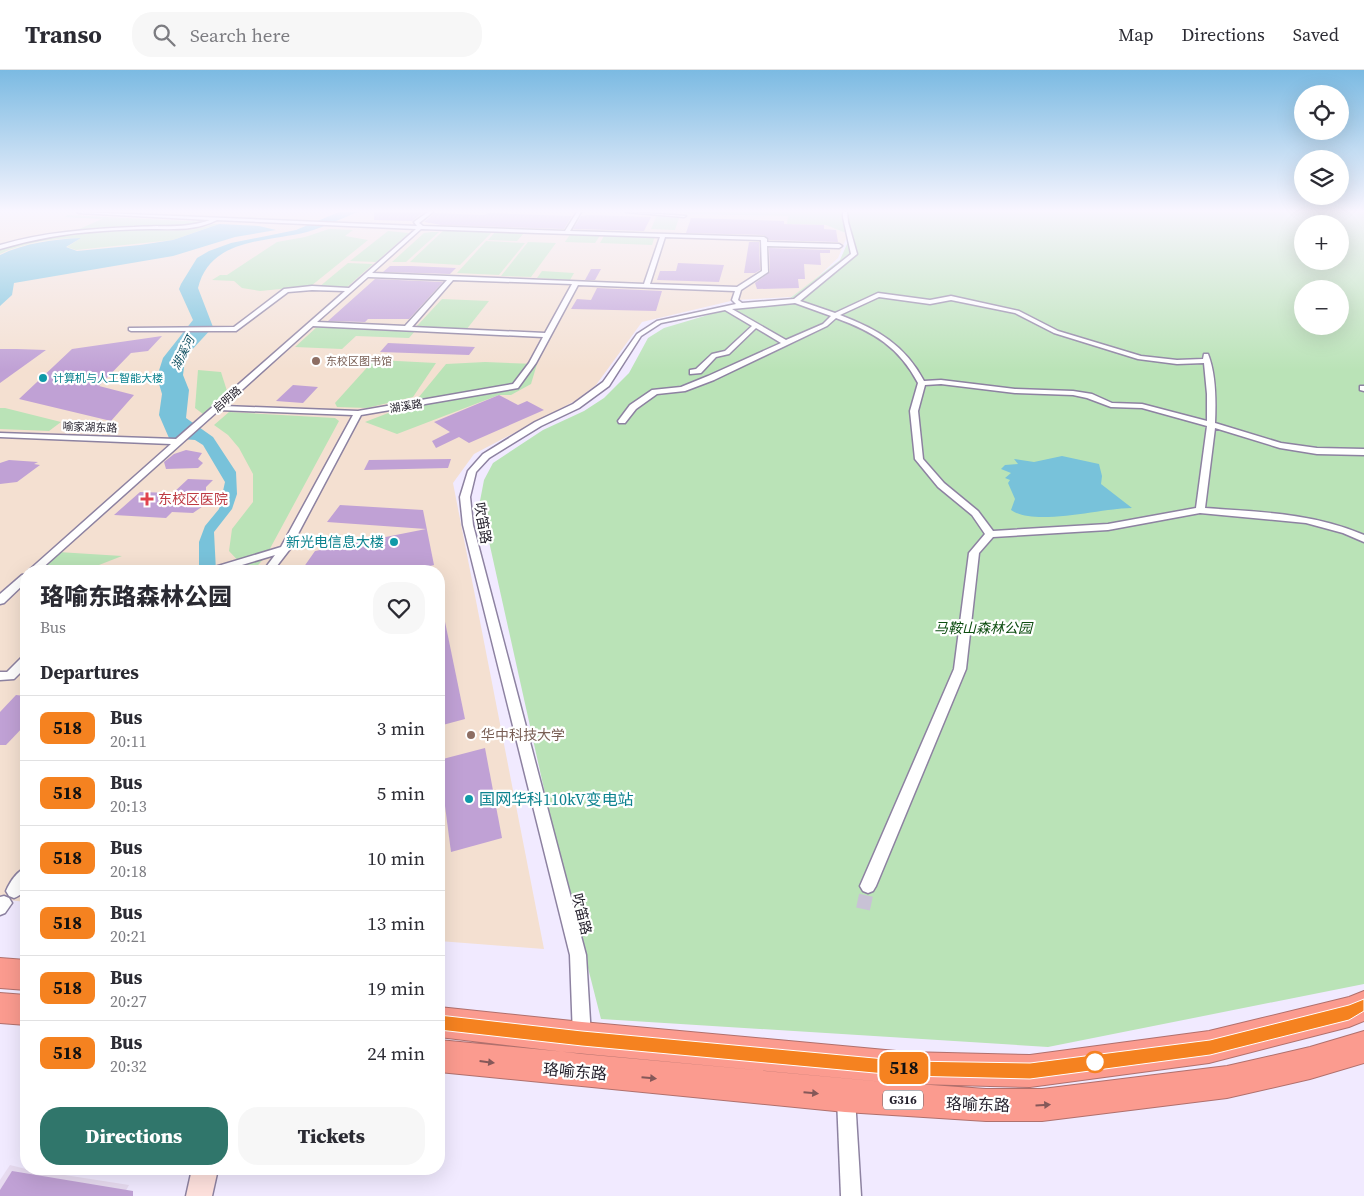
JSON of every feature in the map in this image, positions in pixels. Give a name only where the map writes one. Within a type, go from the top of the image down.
[{"type":"highway","points":[[0,973],[20,975]]},
{"type":"highway","points":[[445,1023],[582,1038],[835,1054],[907,1068],[1030,1071],[1210,1047],[1349,1012],[1364,1006]]},
{"type":"highway","points":[[0,1008],[20,1010]]},
{"type":"highway","name":"珞喻东路","points":[[445,1057],[845,1096],[986,1105],[1042,1105],[1227,1082],[1310,1063],[1364,1047]]},
{"type":"street","name":"启明路","points":[[40,565],[381,265]]},
{"type":"street","points":[[646,286],[653,265]]},
{"type":"street","points":[[368,276],[738,289],[765,272],[765,265]]},
{"type":"street","points":[[841,265],[796,301],[860,325],[895,346],[913,366],[922,384],[914,411],[919,459],[941,486],[975,513],[990,534]]},
{"type":"street","points":[[406,328],[451,279]]},
{"type":"street","name":"湖溪路","points":[[218,408],[358,413],[515,386],[520,382],[548,335],[576,283]]},
{"type":"street","points":[[131,330],[236,329],[286,290],[312,288],[352,290]]},
{"type":"street","points":[[738,289],[735,300],[740,305]]},
{"type":"street","points":[[622,421],[633,408],[655,392],[682,389],[825,325],[833,316],[878,295],[930,302],[951,298],[1017,312],[1065,335],[1140,358],[1176,362],[1207,358],[1210,373],[1212,423],[1200,510]]},
{"type":"street","name":"吹笛路","points":[[582,1038],[578,955],[468,525],[465,497],[472,471],[486,456],[538,424],[576,406],[606,384],[639,335],[659,322],[740,305],[796,301]]},
{"type":"street","points":[[726,308],[786,343]]},
{"type":"street","points":[[313,324],[548,335]]},
{"type":"street","points":[[693,372],[698,371],[714,355],[727,354],[756,325]]},
{"type":"street","points":[[922,384],[940,382],[1015,391],[1073,393],[1089,396],[1111,405],[1142,406],[1212,423],[1280,445],[1317,451],[1364,452]]},
{"type":"street","points":[[273,565],[285,550],[358,413]]},
{"type":"street","name":"喻家湖东路","points":[[0,435],[180,442]]},
{"type":"street","points":[[868,886],[960,669],[974,553],[990,534],[1108,527],[1200,510],[1325,524],[1352,532],[1364,539]]},
{"type":"street","points":[[233,565],[285,550]]},
{"type":"street","points":[[0,600],[20,582]]},
{"type":"street","points":[[0,676],[10,676],[20,666]]},
{"type":"street","points":[[14,891],[20,883]]},
{"type":"street","points":[[845,1096],[851,1196]]},
{"type":"street","points":[[199,1196],[204,1175]]},
{"type":"shaded area","name":"华中科技大学","points":[[0,265],[831,265],[810,284],[791,297],[735,300],[642,322],[596,385],[575,401],[474,454],[453,483],[544,949],[445,941],[445,565],[20,565],[20,901],[0,899]]},
{"type":"shaded area","points":[[10,1165],[20,1168],[20,1175],[65,1175],[129,1185],[123,1196],[0,1196],[0,1180]]},
{"type":"green space","points":[[243,265],[338,265],[311,286],[260,291],[242,288],[234,281],[212,280],[220,275],[227,275]]},
{"type":"green space","points":[[346,265],[372,265],[346,288],[319,287]]},
{"type":"green space","points":[[465,265],[507,265],[499,275],[457,273]]},
{"type":"green space","points":[[510,265],[540,265],[531,277],[501,276]]},
{"type":"green space","name":"马鞍山森林公园","points":[[834,265],[1294,265],[1294,270],[1349,270],[1349,265],[1364,265],[1364,984],[1048,1047],[601,1019],[554,834],[480,501],[484,480],[493,463],[543,430],[584,411],[604,398],[629,373],[648,338],[664,328],[718,312],[745,307],[781,305]]},
{"type":"green space","points":[[542,271],[574,273],[570,280],[537,278]]},
{"type":"green space","points":[[442,299],[489,301],[466,330],[416,327]]},
{"type":"green space","points":[[318,326],[415,331],[409,338],[356,336],[342,349],[295,347]]},
{"type":"green space","points":[[378,360],[436,363],[413,397],[367,408],[337,407],[335,403],[372,362]]},
{"type":"green space","points":[[485,362],[537,364],[531,384],[511,395],[499,395],[397,434],[365,422],[414,403],[446,364]]},
{"type":"green space","points":[[198,370],[221,372],[227,391],[203,414],[195,408]]},
{"type":"green space","points":[[0,408],[61,422],[49,431],[0,429]]},
{"type":"green space","points":[[229,412],[335,418],[339,421],[266,556],[258,565],[242,565],[229,551],[232,529],[253,502],[253,474],[239,448],[228,435],[214,425]]},
{"type":"green space","points":[[58,552],[122,556],[99,565],[42,565]]},
{"type":"water","points":[[0,265],[123,265],[14,283],[12,295],[0,306]]},
{"type":"water","name":"湖溪河","points":[[193,265],[210,265],[204,272],[198,288],[213,327],[189,353],[183,375],[189,390],[186,418],[213,437],[236,472],[237,494],[232,509],[214,532],[216,565],[199,565],[199,542],[205,526],[219,509],[225,482],[203,445],[195,440],[169,438],[159,415],[162,394],[157,377],[163,358],[193,320],[179,289]]},
{"type":"water","points":[[1062,456],[1099,464],[1102,476],[1101,484],[1132,508],[1051,517],[1022,515],[1011,510],[1015,499],[1008,483],[1010,480],[1005,478],[1011,473],[1001,469],[1005,465],[1018,464],[1014,459],[1034,462]]},
{"type":"building","points":[[678,265],[724,265],[719,282],[657,280],[660,271],[676,271]]},
{"type":"building","points":[[745,265],[760,265],[760,270],[755,273],[744,273]]},
{"type":"building","points":[[770,265],[804,265],[805,279],[798,279],[799,288],[757,289],[755,283],[770,272]]},
{"type":"building","points":[[390,266],[456,268],[450,274],[383,272]]},
{"type":"building","points":[[591,269],[601,269],[595,280],[585,280]]},
{"type":"building","points":[[375,279],[443,282],[409,319],[368,319],[365,322],[328,321]]},
{"type":"building","points":[[597,288],[662,291],[656,311],[571,309],[577,299],[591,300]]},
{"type":"building","name":"计算机与人工智能大楼","points":[[162,336],[148,351],[131,353],[99,386],[134,395],[111,421],[19,399],[72,349]]},
{"type":"building","points":[[388,343],[475,347],[469,355],[380,352]]},
{"type":"building","points":[[0,349],[17,349],[46,350],[0,383]]},
{"type":"building","points":[[293,385],[318,387],[303,403],[276,401]]},
{"type":"building","points":[[499,395],[518,405],[527,401],[544,410],[469,443],[459,437],[436,448],[432,441],[450,432],[434,422]]},
{"type":"building","points":[[186,450],[202,453],[198,459],[203,463],[198,468],[166,469],[164,462],[174,454]]},
{"type":"building","points":[[451,459],[448,468],[364,470],[369,460]]},
{"type":"building","points":[[9,460],[38,462],[34,464],[40,465],[17,482],[0,484],[0,463]]},
{"type":"building","name":"东校区医院","points":[[188,479],[213,480],[206,487],[206,504],[193,513],[172,512],[166,518],[114,515],[140,492],[173,493]]},
{"type":"building","name":"新光电信息大楼","points":[[340,505],[423,510],[434,565],[305,565],[315,551],[426,529],[327,522]]},
{"type":"building","points":[[445,622],[465,719],[445,724]]},
{"type":"building","points":[[16,695],[20,695],[20,730],[6,745],[0,745],[0,712]]},
{"type":"building","name":"国网华科110kV变电站","points":[[485,748],[502,838],[451,852],[445,806],[445,758]]},
{"type":"building","points":[[12,1171],[20,1172],[20,1175],[36,1175],[133,1191],[133,1196],[0,1196],[0,1190]]},
{"type":"tunnel","points":[[863,909],[868,886]]},
{"type":"bus line","name":"518","points":[[445,1023],[582,1038],[907,1068],[1030,1071],[1210,1047],[1248,1039],[1349,1012],[1364,1006]]},
{"type":"place","name":"东校区图书馆","points":[[316,361]]},
{"type":"place","name":"计算机与人工智能大楼","points":[[43,378]]},
{"type":"place","name":"东校区医院","points":[[147,499]]},
{"type":"place","name":"新光电信息大楼","points":[[394,542]]},
{"type":"place","name":"华中科技大学","points":[[471,735]]},
{"type":"place","name":"国网华科110kV变电站","points":[[469,799]]}]
